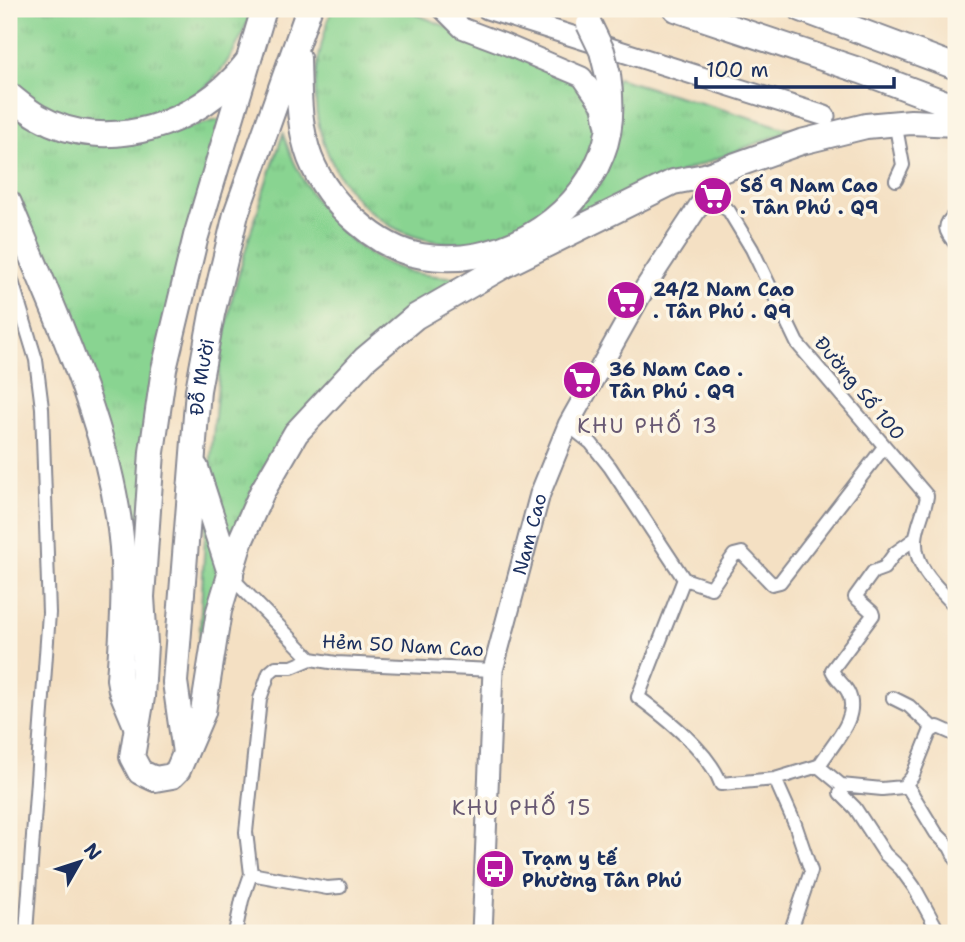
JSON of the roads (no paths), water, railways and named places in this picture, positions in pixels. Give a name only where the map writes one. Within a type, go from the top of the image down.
[{"type":"highway","name":"Đỗ Mười","points":[[145,644],[142,597],[152,452],[164,369],[196,236],[264,9]]},
{"type":"highway","name":"Đỗ Mười","points":[[278,9],[209,227],[177,362],[165,448],[142,697],[132,757],[135,765],[147,776],[155,779],[172,776],[183,763],[189,744],[188,688],[200,485],[222,328],[237,255],[270,151],[298,79],[314,13]]},
{"type":"highway","points":[[676,9],[861,71],[956,107]]},
{"type":"highway","points":[[801,9],[956,67]]},
{"type":"highway","name":"Đỗ Mười","points":[[189,744],[175,682],[198,390],[224,261],[251,171],[297,44],[314,13]]},
{"type":"highway","points":[[297,44],[302,134],[319,178],[332,197],[368,232],[393,247],[420,256],[448,259],[474,257],[501,250],[545,226],[565,210],[582,191],[598,163],[611,115],[608,75],[602,51],[584,17]]},
{"type":"highway","points":[[9,94],[39,117],[68,129],[99,133],[130,132],[161,125],[188,114],[214,98],[250,60],[269,34]]},
{"type":"highway","points":[[861,71],[880,94],[956,123]]},
{"type":"highway","points":[[189,744],[204,705],[219,611],[231,577],[303,439],[388,348],[459,297],[677,192],[706,186],[801,142],[866,126],[895,122],[956,123]]},
{"type":"highway","points":[[9,203],[106,453],[123,563],[119,679],[137,728]]},
{"type":"highway","points":[[192,452],[200,485],[231,577]]},
{"type":"street","points":[[443,9],[462,28],[582,78],[602,106],[608,133]]},
{"type":"street","points":[[487,9],[825,116]]},
{"type":"street","points":[[895,122],[903,165],[896,180]]},
{"type":"street","name":"Nam Cao","points":[[482,933],[493,670],[540,494],[568,425],[646,285],[706,186]]},
{"type":"street","name":"Đường Số 100","points":[[706,186],[729,211],[752,249],[797,343],[927,496],[916,538],[918,554],[927,577],[956,607]]},
{"type":"street","points":[[956,214],[945,227],[946,233],[956,244]]},
{"type":"street","points":[[9,271],[36,360],[42,408],[48,600],[26,933]]},
{"type":"street","points":[[568,425],[591,443],[610,467],[684,579],[711,588],[734,555],[742,553],[772,584],[780,582],[884,447]]},
{"type":"street","points":[[684,579],[638,696],[691,742],[716,770],[721,785],[775,779],[820,766],[846,726],[852,704],[848,693],[832,670],[873,615],[855,597],[873,572],[884,568],[895,553],[916,538]]},
{"type":"street","name":"Hẻm 50 Nam Cao","points":[[231,577],[311,659]]},
{"type":"street","name":"Hẻm 50 Nam Cao","points":[[251,874],[246,832],[260,699],[269,673],[276,667],[292,667],[311,659],[336,663],[493,670]]},
{"type":"street","points":[[893,698],[909,706],[934,729]]},
{"type":"street","points":[[840,789],[903,787],[912,777],[930,732],[938,727],[956,735]]},
{"type":"street","points":[[820,766],[855,808],[885,854],[901,869],[936,926]]},
{"type":"street","points":[[775,779],[795,824],[811,871],[790,933]]},
{"type":"street","points":[[906,784],[936,833],[950,847],[956,859]]},
{"type":"street","points":[[235,933],[251,874],[327,888],[340,887]]},
{"type":"railway","points":[[938,9],[956,16]]},
{"type":"place","name":"Số 9 Nam Cao . Tân Phú . Q9","points":[[713,196]]},
{"type":"place","name":"24/2 Nam Cao . Tân Phú . Q9","points":[[626,300]]},
{"type":"place","name":"36 Nam Cao . Tân Phú . Q9","points":[[582,380]]},
{"type":"place","name":"Trạm y tế Phường Tân Phú","points":[[495,869]]},
{"type":"district","name":"KHU PHỐ 13","points":[[648,426]]},
{"type":"district","name":"KHU PHỐ 15","points":[[522,808]]}]
